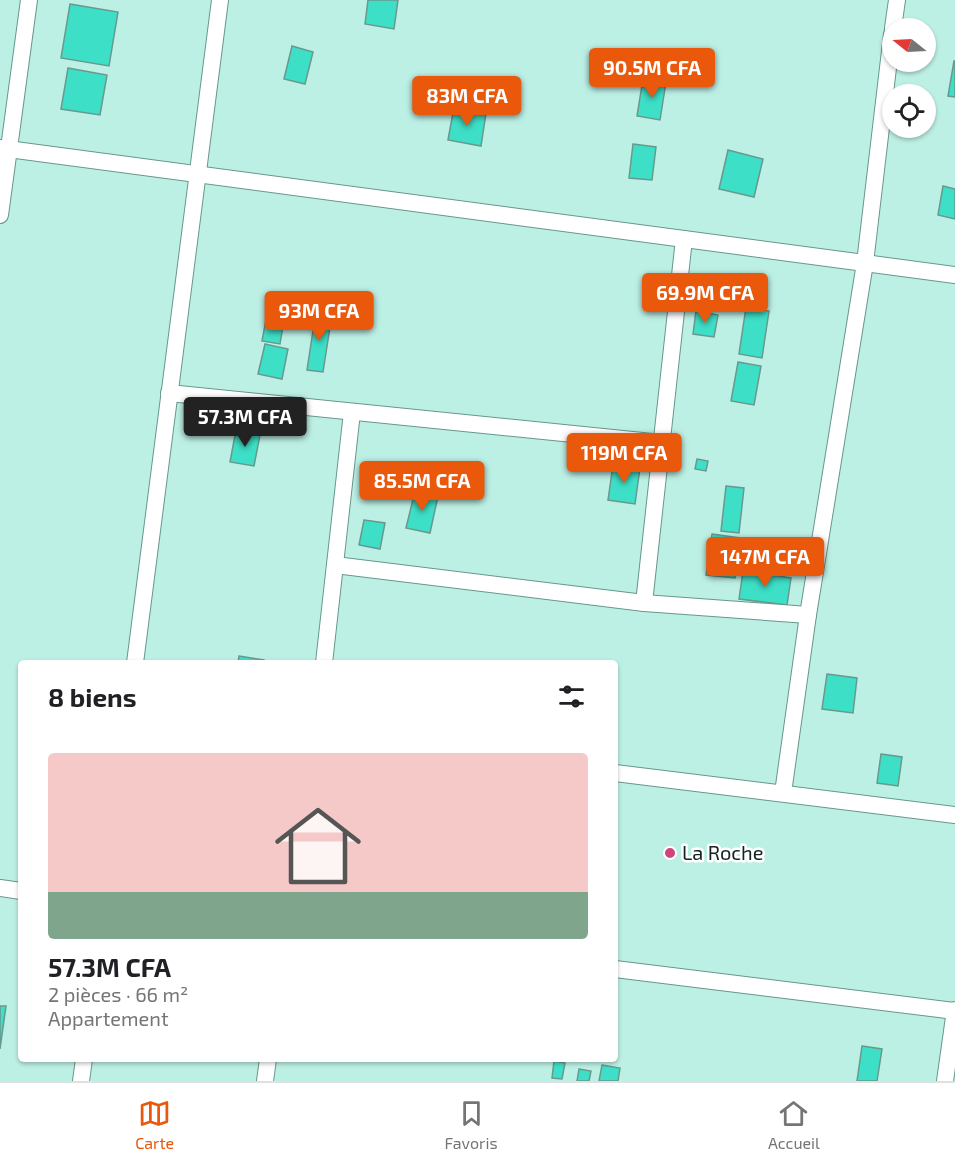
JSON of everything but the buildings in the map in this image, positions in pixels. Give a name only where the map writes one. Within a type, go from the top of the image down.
[{"type":"street","points":[[0,215],[4,149],[28,0]]},
{"type":"street","points":[[135,660],[220,0]]},
{"type":"street","points":[[894,18],[897,0]]},
{"type":"street","points":[[783,793],[808,615],[865,263],[888,72]]},
{"type":"street","points":[[4,149],[955,275]]},
{"type":"street","points":[[644,603],[684,239]]},
{"type":"street","points":[[170,393],[662,442]]},
{"type":"street","points":[[324,660],[352,412]]},
{"type":"street","points":[[335,565],[644,603],[808,615]]},
{"type":"street","points":[[618,772],[955,815]]},
{"type":"street","points":[[0,888],[18,891]]},
{"type":"street","points":[[618,969],[955,1011],[945,1081]]},
{"type":"street","points":[[81,1081],[84,1062]]},
{"type":"street","points":[[265,1081],[268,1062]]},
{"type":"place","name":"La Roche","points":[[670,853]]}]
